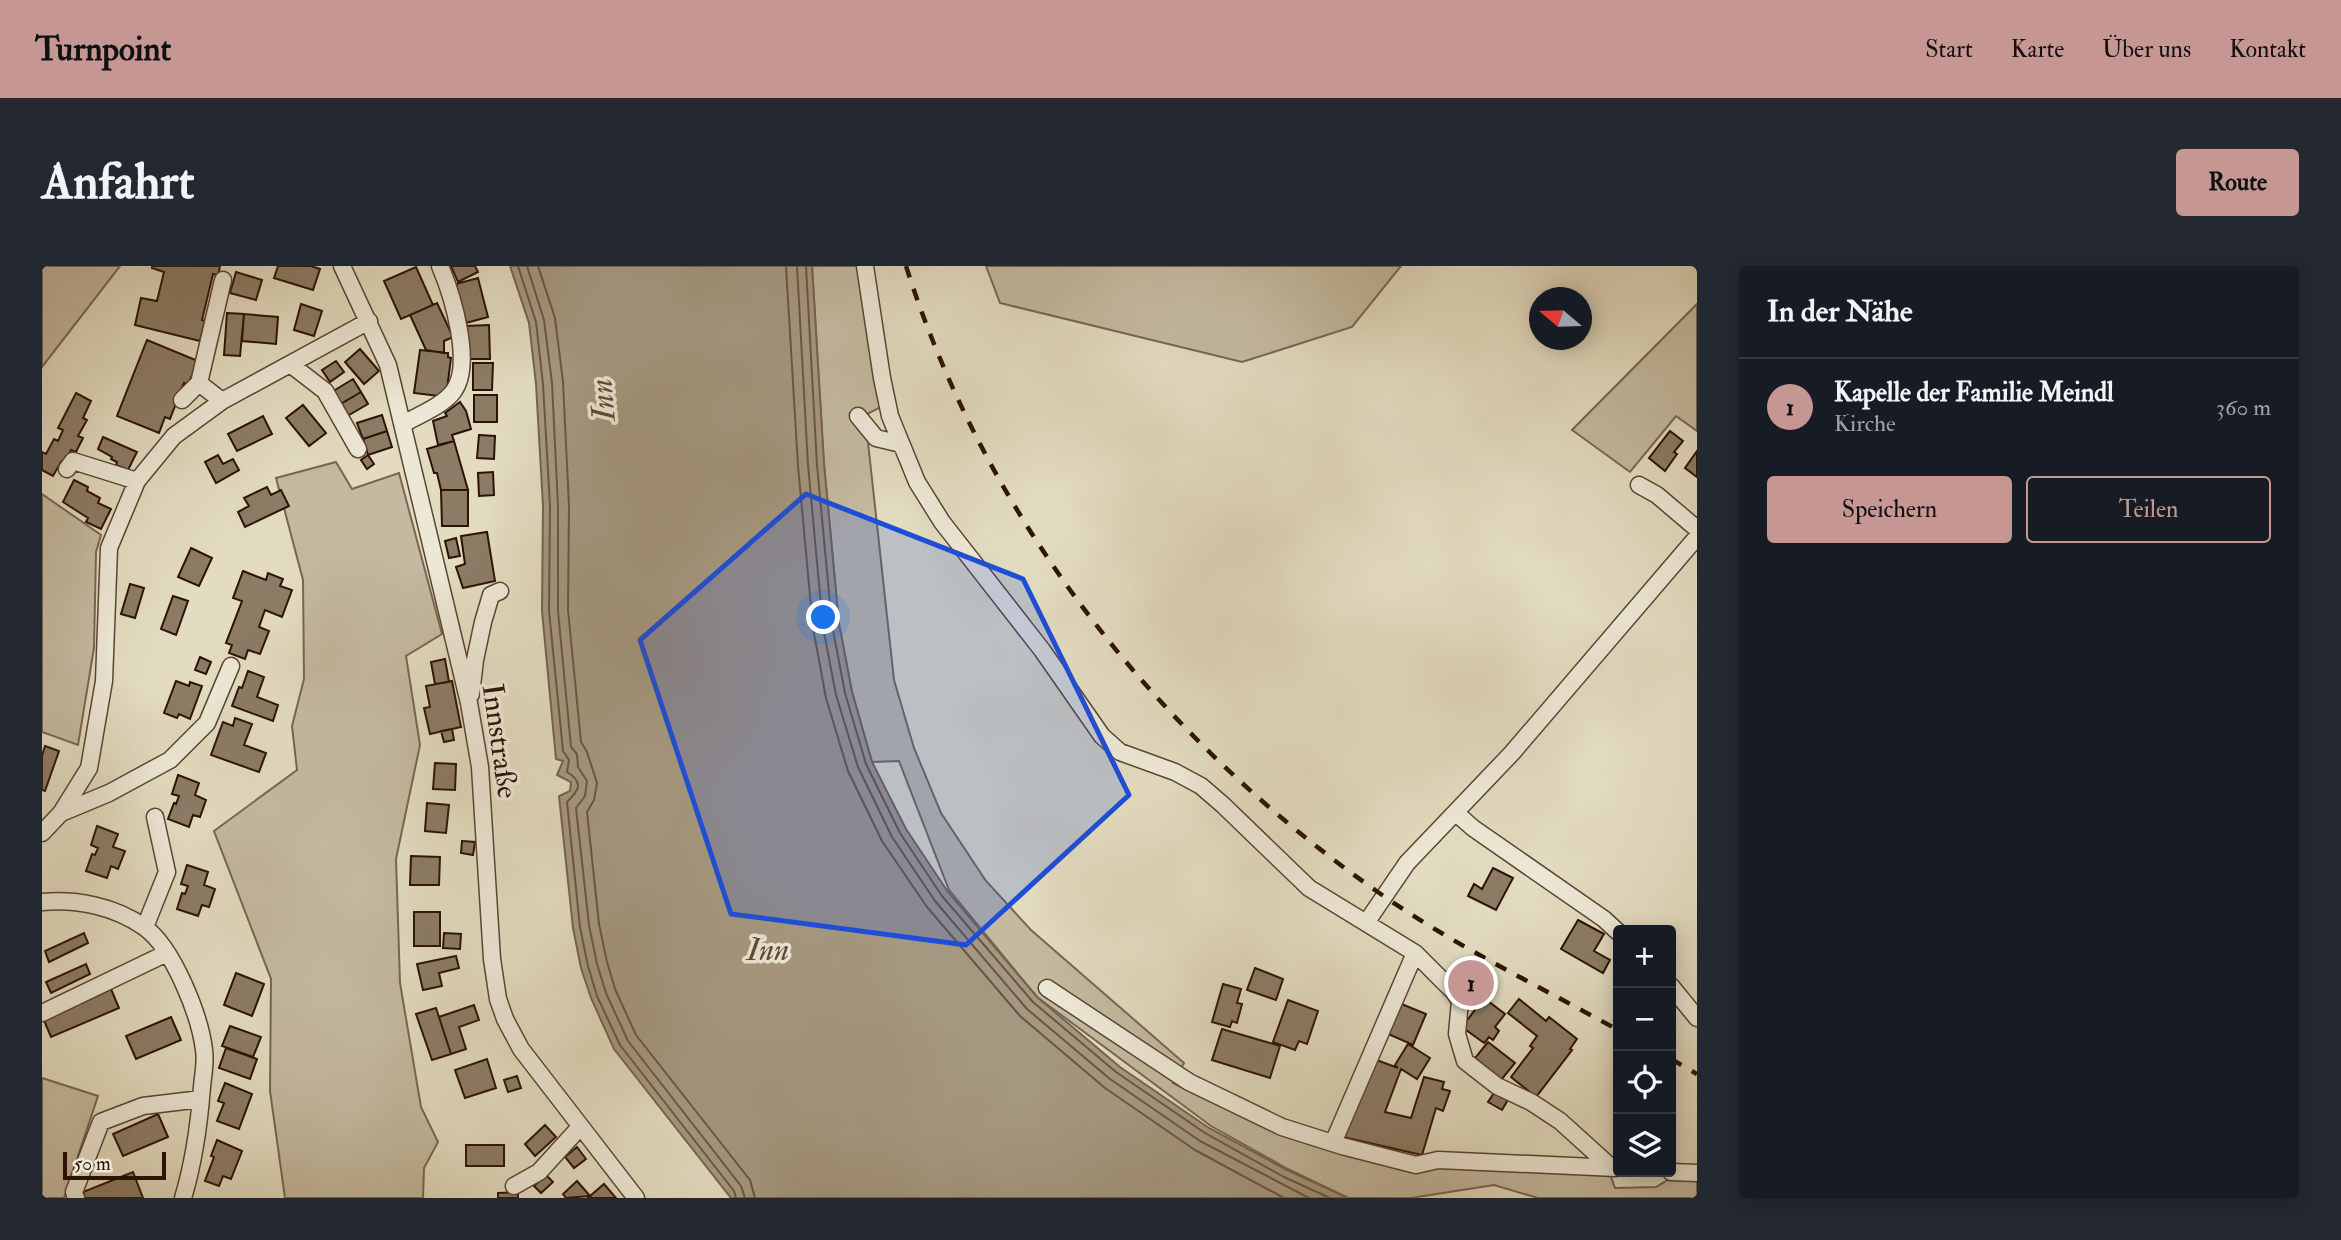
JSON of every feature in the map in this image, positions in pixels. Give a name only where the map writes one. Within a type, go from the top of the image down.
[{"type":"street","points":[[403,424],[465,389],[469,361],[450,289],[440,266]]},
{"type":"street","points":[[865,266],[890,416],[917,482],[942,522],[1042,650],[1102,736],[1120,752],[1175,772],[1200,786],[1232,813],[1309,888],[1415,953],[1460,1001],[1457,1034],[1465,1061],[1497,1086],[1531,1102],[1560,1121],[1613,1166]]},
{"type":"street","name":"Innstraße","points":[[347,268],[388,365],[469,703],[480,767],[492,959],[498,999],[505,1019],[522,1049],[636,1198]]},
{"type":"street","points":[[182,400],[199,383],[223,280]]},
{"type":"street","points":[[42,833],[61,813],[89,768],[104,681],[109,548],[137,481],[174,436],[222,401],[369,321]]},
{"type":"street","points":[[290,364],[325,391],[358,449]]},
{"type":"street","points":[[199,383],[222,401]]},
{"type":"street","points":[[858,416],[876,438],[901,444]]},
{"type":"street","points":[[67,469],[73,461],[137,481]]},
{"type":"street","points":[[1639,485],[1657,495],[1697,528]]},
{"type":"street","points":[[1366,923],[1407,863],[1512,753],[1697,537]]},
{"type":"street","points":[[469,703],[483,622],[491,596],[500,591]]},
{"type":"street","points":[[61,813],[109,793],[170,760],[207,723],[231,666]]},
{"type":"street","points":[[1456,813],[1613,928]]},
{"type":"street","points":[[145,927],[167,872],[155,817]]},
{"type":"street","points":[[42,902],[63,900],[99,905],[145,927],[167,953],[196,1011],[205,1052],[199,1133],[179,1196]]},
{"type":"street","points":[[42,1013],[167,953]]},
{"type":"street","points":[[1333,1143],[1415,953]]},
{"type":"street","points":[[1047,988],[1209,1093],[1282,1127],[1416,1165],[1438,1160],[1613,1168]]},
{"type":"street","points":[[1673,988],[1697,1018]]},
{"type":"street","points":[[76,1198],[74,1192],[101,1122],[143,1105],[201,1098]]},
{"type":"street","points":[[514,1186],[539,1172],[580,1126]]},
{"type":"street","points":[[1676,1172],[1697,1173]]},
{"type":"highlighted area","points":[[806,494],[1023,579],[1129,795],[966,945],[731,914],[640,640]]},
{"type":"shaded area","points":[[42,266],[120,266],[42,367]]},
{"type":"shaded area","points":[[812,266],[864,266],[883,406],[865,415],[894,680],[914,748],[941,813],[986,881],[1031,930],[1184,1063],[1173,1083],[1300,1140],[1452,1166],[1610,1174],[1615,1188],[1656,1187],[1671,1178],[1697,1180],[1697,1198],[1538,1198],[1494,1185],[1411,1198],[1348,1198],[1288,1169],[1211,1126],[1037,997],[949,890],[899,761],[872,762],[852,692],[839,624],[824,464]]},
{"type":"shaded area","points":[[986,266],[1401,266],[1352,327],[1242,362],[1000,303]]},
{"type":"shaded area","points":[[1697,304],[1697,431],[1676,416],[1630,472],[1572,430]]},
{"type":"shaded area","points":[[336,462],[352,489],[399,473],[442,634],[406,656],[420,745],[396,859],[400,983],[421,1107],[438,1142],[424,1168],[423,1198],[285,1198],[270,1091],[271,979],[214,831],[297,770],[292,726],[304,679],[303,580],[276,478]]},
{"type":"shaded area","points":[[42,494],[101,535],[96,552],[94,648],[78,745],[42,732]]},
{"type":"shaded area","points":[[42,1078],[98,1096],[64,1198],[42,1198]]},
{"type":"water","name":"Inn","points":[[510,266],[812,266],[824,464],[839,624],[852,692],[872,762],[906,829],[948,892],[1037,997],[1120,1067],[1209,1128],[1287,1170],[1348,1198],[731,1198],[614,1049],[581,968],[573,928],[559,796],[570,791],[571,782],[557,775],[563,761],[556,759],[542,611],[543,506],[536,384],[529,323]]},
{"type":"building","points":[[152,266],[220,266],[218,275],[213,274],[200,341],[135,325],[141,298],[157,301],[164,272]]},
{"type":"building","points":[[278,266],[311,266],[320,269],[313,290],[274,278]]},
{"type":"building","points":[[451,266],[475,266],[478,272],[458,282]]},
{"type":"building","points":[[416,267],[433,305],[401,319],[384,281]]},
{"type":"building","points":[[236,272],[262,280],[256,300],[230,293]]},
{"type":"building","points":[[478,278],[488,317],[466,323],[456,284]]},
{"type":"building","points":[[437,303],[453,337],[444,341],[444,353],[426,350],[410,315]]},
{"type":"building","points":[[301,304],[322,311],[314,336],[294,330]]},
{"type":"building","points":[[227,313],[244,314],[240,356],[224,355]]},
{"type":"building","points":[[244,314],[278,317],[276,344],[242,341]]},
{"type":"building","points":[[489,325],[490,359],[465,359],[465,326]]},
{"type":"building","points":[[147,340],[198,361],[188,385],[184,383],[170,419],[165,417],[159,433],[117,416]]},
{"type":"building","points":[[360,349],[379,371],[364,384],[345,362]]},
{"type":"building","points":[[420,350],[448,353],[451,358],[446,397],[414,393]]},
{"type":"building","points":[[336,361],[344,372],[330,382],[322,370]]},
{"type":"building","points":[[473,363],[493,363],[492,390],[473,390]]},
{"type":"building","points":[[353,379],[361,392],[337,406],[330,393]]},
{"type":"building","points":[[361,392],[368,404],[344,418],[337,406]]},
{"type":"building","points":[[76,393],[91,401],[83,418],[87,420],[78,436],[83,438],[76,452],[71,450],[64,464],[61,462],[53,476],[42,470],[42,452],[46,454],[54,439],[58,441],[63,430],[58,428]]},
{"type":"building","points":[[474,395],[497,395],[497,422],[474,422]]},
{"type":"building","points":[[460,402],[466,411],[471,429],[452,435],[454,441],[438,445],[433,421],[447,416],[445,413]]},
{"type":"building","points":[[303,405],[326,433],[309,446],[286,418]]},
{"type":"building","points":[[382,415],[387,431],[363,439],[357,423]]},
{"type":"building","points":[[263,416],[272,434],[237,451],[228,434]]},
{"type":"building","points":[[387,431],[392,447],[368,455],[363,439]]},
{"type":"building","points":[[1670,431],[1683,441],[1665,471],[1649,458]]},
{"type":"building","points":[[479,435],[495,436],[494,459],[477,458]]},
{"type":"building","points":[[103,437],[137,452],[128,470],[116,465],[117,462],[111,459],[112,457],[98,449]]},
{"type":"building","points":[[454,441],[468,490],[441,490],[427,449]]},
{"type":"building","points":[[1697,451],[1697,477],[1685,468]]},
{"type":"building","points":[[218,455],[223,464],[233,459],[239,470],[216,483],[205,462]]},
{"type":"building","points":[[368,455],[374,464],[367,469],[361,460]]},
{"type":"building","points":[[493,472],[494,495],[479,496],[478,473]]},
{"type":"building","points":[[74,480],[88,487],[87,491],[100,498],[98,503],[111,509],[101,529],[86,522],[88,518],[63,502]]},
{"type":"building","points":[[267,487],[271,495],[281,490],[289,506],[245,527],[238,512],[249,506],[244,498]]},
{"type":"building","points":[[441,490],[468,490],[468,526],[442,526]]},
{"type":"building","points":[[487,532],[495,581],[463,588],[456,567],[465,564],[461,536]]},
{"type":"building","points":[[456,538],[460,556],[449,558],[445,541]]},
{"type":"building","points":[[191,548],[212,558],[199,586],[178,577]]},
{"type":"building","points":[[243,571],[266,580],[268,573],[283,579],[280,586],[292,590],[282,617],[265,610],[259,627],[269,631],[260,654],[248,650],[245,659],[229,653],[232,645],[226,643],[242,601],[233,598]]},
{"type":"building","points":[[130,584],[144,588],[135,618],[121,614]]},
{"type":"building","points":[[173,596],[188,601],[176,635],[161,629]]},
{"type":"building","points":[[200,657],[211,662],[206,674],[195,670]]},
{"type":"building","points":[[445,659],[449,682],[435,684],[431,662]]},
{"type":"building","points":[[248,671],[264,677],[257,697],[278,705],[273,721],[232,706]]},
{"type":"building","points":[[176,681],[189,686],[190,682],[202,686],[190,719],[179,714],[177,718],[164,713]]},
{"type":"building","points":[[452,681],[461,727],[430,734],[424,708],[430,707],[426,686]]},
{"type":"building","points":[[235,718],[252,724],[244,745],[266,753],[259,772],[211,755],[223,722],[233,726]]},
{"type":"building","points":[[452,729],[454,740],[444,742],[441,731]]},
{"type":"building","points":[[45,746],[59,751],[45,791],[42,790],[42,756]]},
{"type":"building","points":[[435,763],[456,764],[455,790],[433,789]]},
{"type":"building","points":[[178,775],[199,783],[195,795],[206,800],[200,817],[193,815],[189,827],[168,819],[179,796],[172,794]]},
{"type":"building","points":[[427,803],[449,805],[446,833],[425,831]]},
{"type":"building","points":[[97,826],[118,834],[113,847],[125,851],[118,869],[111,866],[107,878],[86,871],[92,854],[95,855],[98,848],[91,845]]},
{"type":"building","points":[[462,841],[475,842],[473,855],[461,853]]},
{"type":"building","points":[[411,856],[440,857],[439,885],[410,885]]},
{"type":"building","points":[[187,865],[208,872],[204,885],[215,889],[209,907],[202,905],[198,916],[177,909],[182,893],[185,894],[188,886],[181,884]]},
{"type":"building","points":[[1493,868],[1513,878],[1496,910],[1468,896],[1474,884],[1482,889]]},
{"type":"building","points":[[414,912],[440,912],[440,946],[414,946]]},
{"type":"building","points":[[1578,920],[1604,934],[1594,951],[1610,960],[1603,973],[1561,949]]},
{"type":"building","points":[[84,933],[88,943],[49,962],[45,951]]},
{"type":"building","points":[[444,933],[461,934],[460,949],[443,948]]},
{"type":"building","points":[[456,956],[459,968],[439,973],[442,986],[423,990],[417,964]]},
{"type":"building","points":[[86,964],[90,974],[51,993],[46,982]]},
{"type":"building","points":[[1255,968],[1283,979],[1276,1000],[1247,990]]},
{"type":"building","points":[[236,973],[264,984],[252,1016],[224,1005]]},
{"type":"building","points":[[1223,984],[1241,989],[1237,1003],[1242,1004],[1237,1023],[1232,1021],[1230,1027],[1212,1022]]},
{"type":"building","points":[[111,989],[119,1008],[51,1037],[43,1018]]},
{"type":"building","points":[[1484,998],[1505,1014],[1495,1027],[1499,1031],[1493,1040],[1489,1037],[1484,1043],[1462,1027]]},
{"type":"building","points":[[1519,999],[1546,1021],[1549,1017],[1577,1039],[1570,1049],[1572,1050],[1536,1097],[1511,1077],[1533,1048],[1530,1046],[1537,1036],[1508,1013]]},
{"type":"building","points":[[1288,1000],[1318,1011],[1307,1044],[1299,1041],[1295,1050],[1273,1042]]},
{"type":"building","points":[[1399,1003],[1426,1014],[1413,1045],[1386,1033]]},
{"type":"building","points":[[474,1005],[479,1020],[459,1027],[466,1049],[451,1054],[439,1017]]},
{"type":"building","points":[[436,1008],[451,1054],[432,1060],[416,1014]]},
{"type":"building","points":[[171,1017],[181,1040],[136,1059],[126,1036]]},
{"type":"building","points":[[230,1026],[261,1037],[253,1057],[222,1046]]},
{"type":"building","points":[[1222,1029],[1280,1046],[1270,1078],[1212,1060]]},
{"type":"building","points":[[1488,1042],[1515,1063],[1501,1080],[1475,1058]]},
{"type":"building","points":[[1408,1044],[1430,1058],[1417,1079],[1401,1069],[1385,1112],[1411,1118],[1424,1077],[1444,1082],[1442,1089],[1450,1091],[1443,1111],[1436,1108],[1422,1155],[1343,1137],[1374,1059],[1398,1068],[1395,1065]]},
{"type":"building","points":[[226,1048],[257,1059],[250,1079],[219,1068]]},
{"type":"building","points":[[487,1059],[496,1088],[465,1098],[455,1070]]},
{"type":"building","points":[[517,1076],[521,1088],[508,1092],[504,1080]]},
{"type":"building","points":[[225,1083],[252,1094],[239,1129],[217,1121],[224,1103],[218,1101]]},
{"type":"building","points":[[1496,1090],[1509,1098],[1502,1110],[1488,1102]]},
{"type":"building","points":[[158,1114],[168,1137],[123,1156],[113,1134]]},
{"type":"building","points":[[545,1125],[556,1137],[535,1156],[525,1144]]},
{"type":"building","points":[[217,1140],[242,1151],[231,1179],[223,1176],[219,1186],[205,1181]]},
{"type":"building","points":[[466,1145],[504,1145],[504,1166],[466,1166]]},
{"type":"building","points":[[577,1147],[586,1159],[574,1168],[565,1157]]},
{"type":"building","points":[[133,1172],[143,1198],[85,1198],[83,1192]]},
{"type":"building","points":[[546,1175],[553,1182],[541,1193],[534,1186]]},
{"type":"building","points":[[577,1181],[590,1196],[566,1198],[563,1194]]},
{"type":"building","points":[[604,1184],[616,1198],[588,1198],[590,1196]]},
{"type":"building","points":[[518,1192],[518,1198],[498,1198],[498,1193]]},
{"type":"railway","points":[[906,266],[941,360],[983,450],[1033,535],[1090,616],[1153,693],[1222,764],[1296,830],[1375,890],[1464,946],[1613,1027]]},
{"type":"railway","points":[[1676,1062],[1697,1074]]},
{"type":"place","name":"Kapelle der Familie Meindl","points":[[1471,983]]}]
